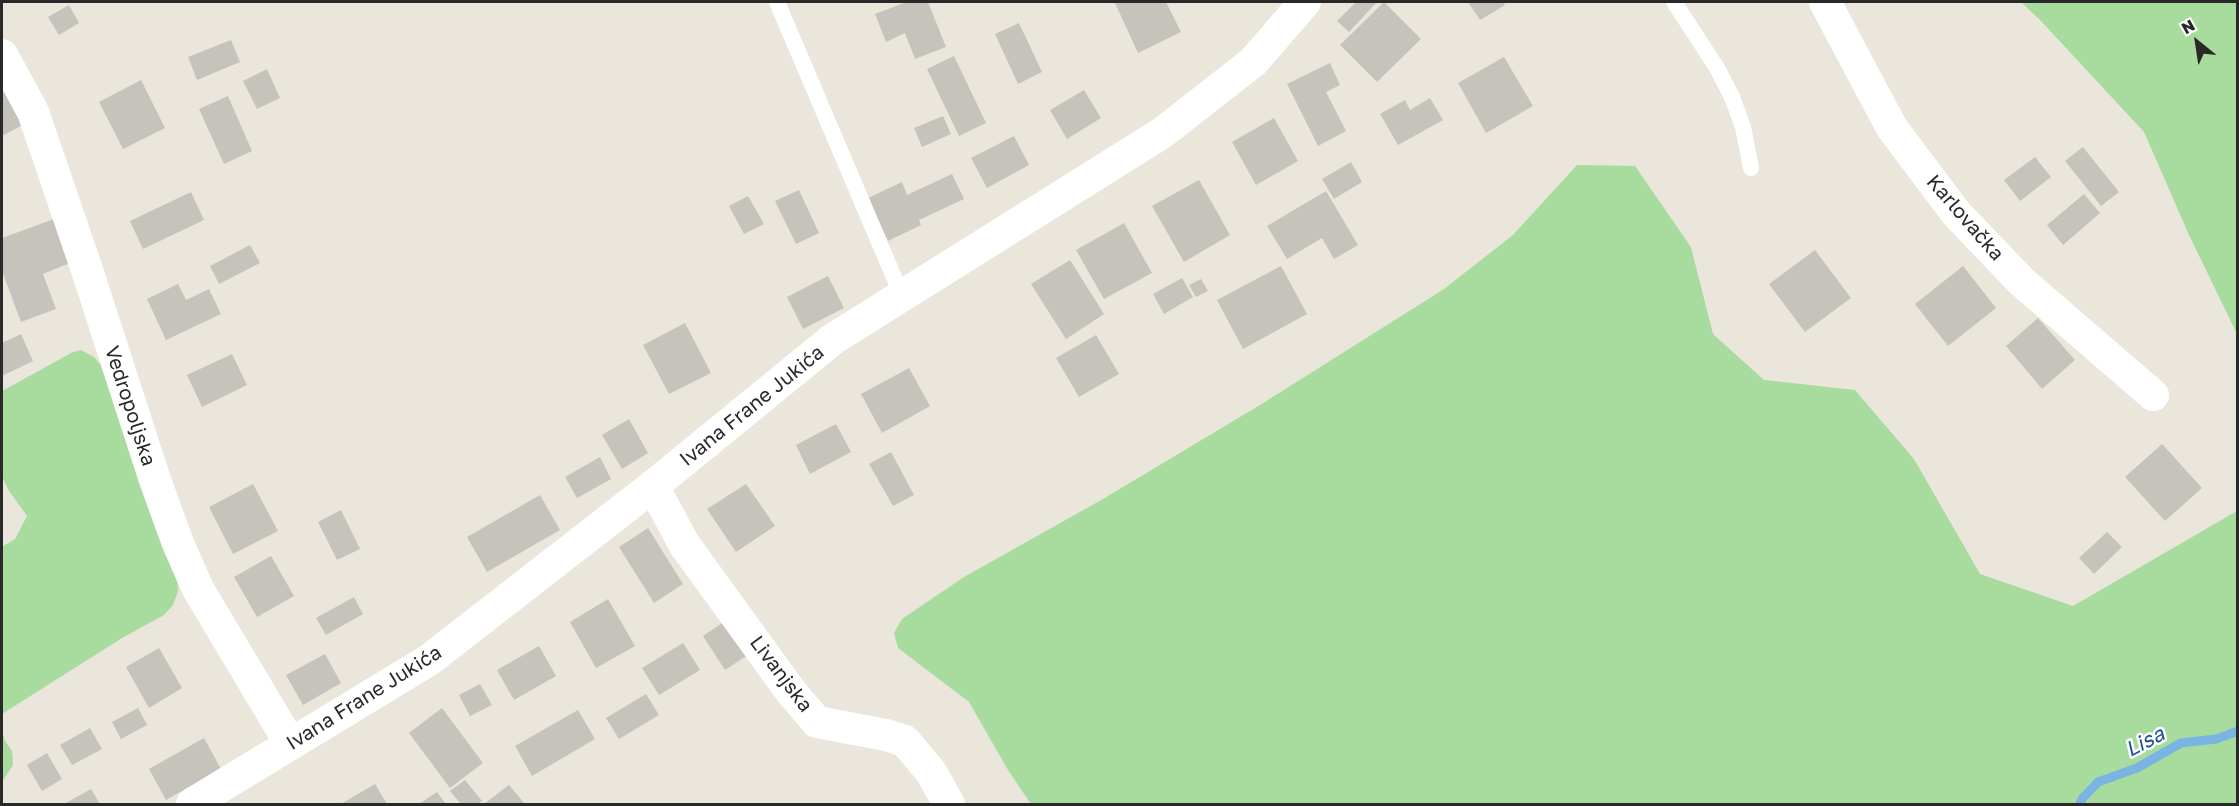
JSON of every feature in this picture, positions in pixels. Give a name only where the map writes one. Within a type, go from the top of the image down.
[{"type":"street","name":"Ivana Frane Jukića","points":[[192,804],[429,660],[653,486],[833,339],[1162,133],[1253,62],[1305,2]]},
{"type":"street","name":"Karlovačka","points":[[1825,2],[1892,128],[1956,213],[2021,280],[2153,395]]},
{"type":"street","name":"Vedropoljska","points":[[2,55],[33,112],[177,541],[198,589],[290,743]]},
{"type":"street","name":"Livanjska","points":[[653,486],[684,544],[792,693],[817,722],[886,735],[904,741],[931,772],[950,804]]},
{"type":"lane","points":[[777,2],[902,296]]},
{"type":"lane","points":[[1674,2],[1717,68],[1732,97],[1743,127],[1751,168]]},
{"type":"green space","points":[[2021,2],[2237,2],[2237,334],[2189,235],[2144,132]]},
{"type":"green space","points":[[1577,165],[1635,166],[1691,247],[1713,334],[1764,380],[1855,390],[1914,459],[1980,574],[2073,606],[2237,511],[2237,804],[1031,804],[1008,770],[969,702],[898,648],[894,633],[902,619],[964,577],[1103,499],[1260,405],[1444,289],[1513,235]]},
{"type":"green space","points":[[81,350],[94,357],[101,365],[139,476],[177,571],[178,591],[173,605],[164,615],[122,638],[2,714],[2,547],[15,539],[27,516],[9,491],[2,476],[2,391],[73,352]]},
{"type":"green space","points":[[2,731],[12,751],[13,765],[2,782]]},
{"type":"building","points":[[907,2],[928,2],[946,47],[915,59],[905,33],[886,42],[875,14]]},
{"type":"building","points":[[1166,2],[1181,32],[1138,53],[1115,3]]},
{"type":"building","points":[[1356,2],[1376,3],[1349,32],[1337,21]]},
{"type":"building","points":[[1384,2],[1421,39],[1377,82],[1340,45]]},
{"type":"building","points":[[1468,2],[1503,2],[1505,5],[1480,20]]},
{"type":"building","points":[[69,5],[79,23],[59,35],[48,17]]},
{"type":"building","points":[[1019,23],[1042,72],[1018,84],[995,34]]},
{"type":"building","points":[[231,40],[240,62],[197,80],[188,57]]},
{"type":"building","points":[[954,56],[986,123],[959,136],[927,69]]},
{"type":"building","points":[[1504,57],[1533,106],[1486,133],[1458,83]]},
{"type":"building","points":[[1330,63],[1340,85],[1326,92],[1346,131],[1318,146],[1287,84]]},
{"type":"building","points":[[267,69],[280,98],[257,109],[243,81]]},
{"type":"building","points":[[141,80],[165,128],[123,149],[99,102]]},
{"type":"building","points":[[8,85],[28,122],[2,136],[2,88]]},
{"type":"building","points":[[1084,90],[1101,118],[1067,139],[1050,110]]},
{"type":"building","points":[[228,96],[252,151],[224,164],[199,109]]},
{"type":"building","points":[[1430,98],[1443,120],[1398,145],[1380,114],[1405,100],[1410,110]]},
{"type":"building","points":[[943,116],[951,134],[922,147],[914,128]]},
{"type":"building","points":[[1274,118],[1298,161],[1256,185],[1232,142]]},
{"type":"building","points":[[1014,136],[1029,165],[987,188],[971,158]]},
{"type":"building","points":[[2083,147],[2119,192],[2101,206],[2065,161]]},
{"type":"building","points":[[2035,157],[2051,177],[2020,201],[2004,180]]},
{"type":"building","points":[[1351,162],[1362,182],[1334,199],[1322,179]]},
{"type":"building","points":[[952,174],[964,199],[919,220],[921,225],[888,241],[868,198],[902,182],[907,195]]},
{"type":"building","points":[[1199,180],[1230,235],[1184,262],[1152,206]]},
{"type":"building","points":[[799,190],[819,233],[796,244],[775,201]]},
{"type":"building","points":[[1326,191],[1358,245],[1334,259],[1322,238],[1287,259],[1267,226]]},
{"type":"building","points":[[191,192],[204,220],[143,249],[130,221]]},
{"type":"building","points":[[2084,194],[2100,213],[2063,245],[2047,225]]},
{"type":"building","points":[[748,196],[764,224],[744,234],[729,206]]},
{"type":"building","points":[[54,219],[70,263],[43,274],[56,309],[21,322],[2,271],[2,238]]},
{"type":"building","points":[[1124,223],[1152,273],[1104,299],[1076,250]]},
{"type":"building","points":[[250,245],[260,263],[219,284],[210,266]]},
{"type":"building","points":[[1815,250],[1851,298],[1805,332],[1769,284]]},
{"type":"building","points":[[1070,260],[1104,314],[1066,339],[1031,284]]},
{"type":"building","points":[[1281,266],[1307,314],[1243,349],[1217,300]]},
{"type":"building","points":[[1963,266],[1996,308],[1948,346],[1915,304]]},
{"type":"building","points":[[828,276],[844,308],[803,329],[787,297]]},
{"type":"building","points":[[1182,278],[1193,297],[1164,314],[1153,294]]},
{"type":"building","points":[[1201,279],[1208,291],[1196,297],[1189,285]]},
{"type":"building","points":[[178,284],[186,300],[209,289],[221,314],[166,340],[147,299]]},
{"type":"building","points":[[2038,318],[2075,360],[2042,389],[2006,346]]},
{"type":"building","points":[[685,323],[711,373],[669,394],[643,345]]},
{"type":"building","points":[[21,334],[33,361],[2,376],[2,343]]},
{"type":"building","points":[[1096,335],[1119,374],[1079,397],[1056,358]]},
{"type":"building","points":[[232,354],[247,385],[202,407],[187,375]]},
{"type":"building","points":[[909,368],[930,406],[882,433],[861,394]]},
{"type":"building","points":[[629,419],[648,453],[622,469],[602,435]]},
{"type":"building","points":[[836,424],[851,452],[810,474],[796,445]]},
{"type":"building","points":[[2162,444],[2202,488],[2165,521],[2125,477]]},
{"type":"building","points":[[891,452],[914,495],[893,506],[869,464]]},
{"type":"building","points":[[600,457],[611,479],[577,498],[565,477]]},
{"type":"building","points":[[253,484],[278,531],[233,554],[209,507]]},
{"type":"building","points":[[746,484],[775,526],[736,552],[707,509]]},
{"type":"building","points":[[540,495],[560,530],[487,572],[467,537]]},
{"type":"building","points":[[341,510],[360,549],[337,560],[318,522]]},
{"type":"building","points":[[648,528],[683,584],[654,603],[619,547]]},
{"type":"building","points":[[2107,532],[2122,547],[2094,574],[2079,558]]},
{"type":"building","points":[[271,556],[294,596],[257,617],[234,577]]},
{"type":"building","points":[[354,597],[363,614],[326,635],[316,618]]},
{"type":"building","points":[[608,599],[635,646],[596,668],[570,622]]},
{"type":"building","points":[[731,617],[754,651],[725,670],[703,636]]},
{"type":"building","points":[[683,643],[700,670],[659,695],[642,668]]},
{"type":"building","points":[[539,646],[556,676],[514,700],[497,670]]},
{"type":"building","points":[[159,648],[182,688],[149,708],[126,667]]},
{"type":"building","points":[[325,654],[341,683],[303,705],[286,675]]},
{"type":"building","points":[[480,684],[492,705],[470,716],[459,695]]},
{"type":"building","points":[[646,694],[659,715],[619,739],[606,718]]},
{"type":"building","points":[[138,708],[147,725],[121,739],[112,722]]},
{"type":"building","points":[[442,708],[483,763],[450,788],[409,733]]},
{"type":"building","points":[[578,710],[595,739],[532,776],[515,746]]},
{"type":"building","points":[[90,728],[102,749],[72,765],[60,745]]},
{"type":"building","points":[[204,738],[221,769],[166,800],[149,769]]},
{"type":"building","points":[[47,753],[62,779],[42,791],[27,765]]},
{"type":"building","points":[[465,780],[482,801],[478,804],[461,804],[450,791]]},
{"type":"building","points":[[375,784],[387,804],[341,804]]},
{"type":"building","points":[[509,785],[525,804],[484,804]]},
{"type":"building","points":[[91,789],[100,804],[64,804]]},
{"type":"building","points":[[437,792],[446,804],[419,804]]},
{"type":"waterway","name":"Lisa","points":[[2080,804],[2098,782],[2137,768],[2181,743],[2216,739],[2238,731]]}]
